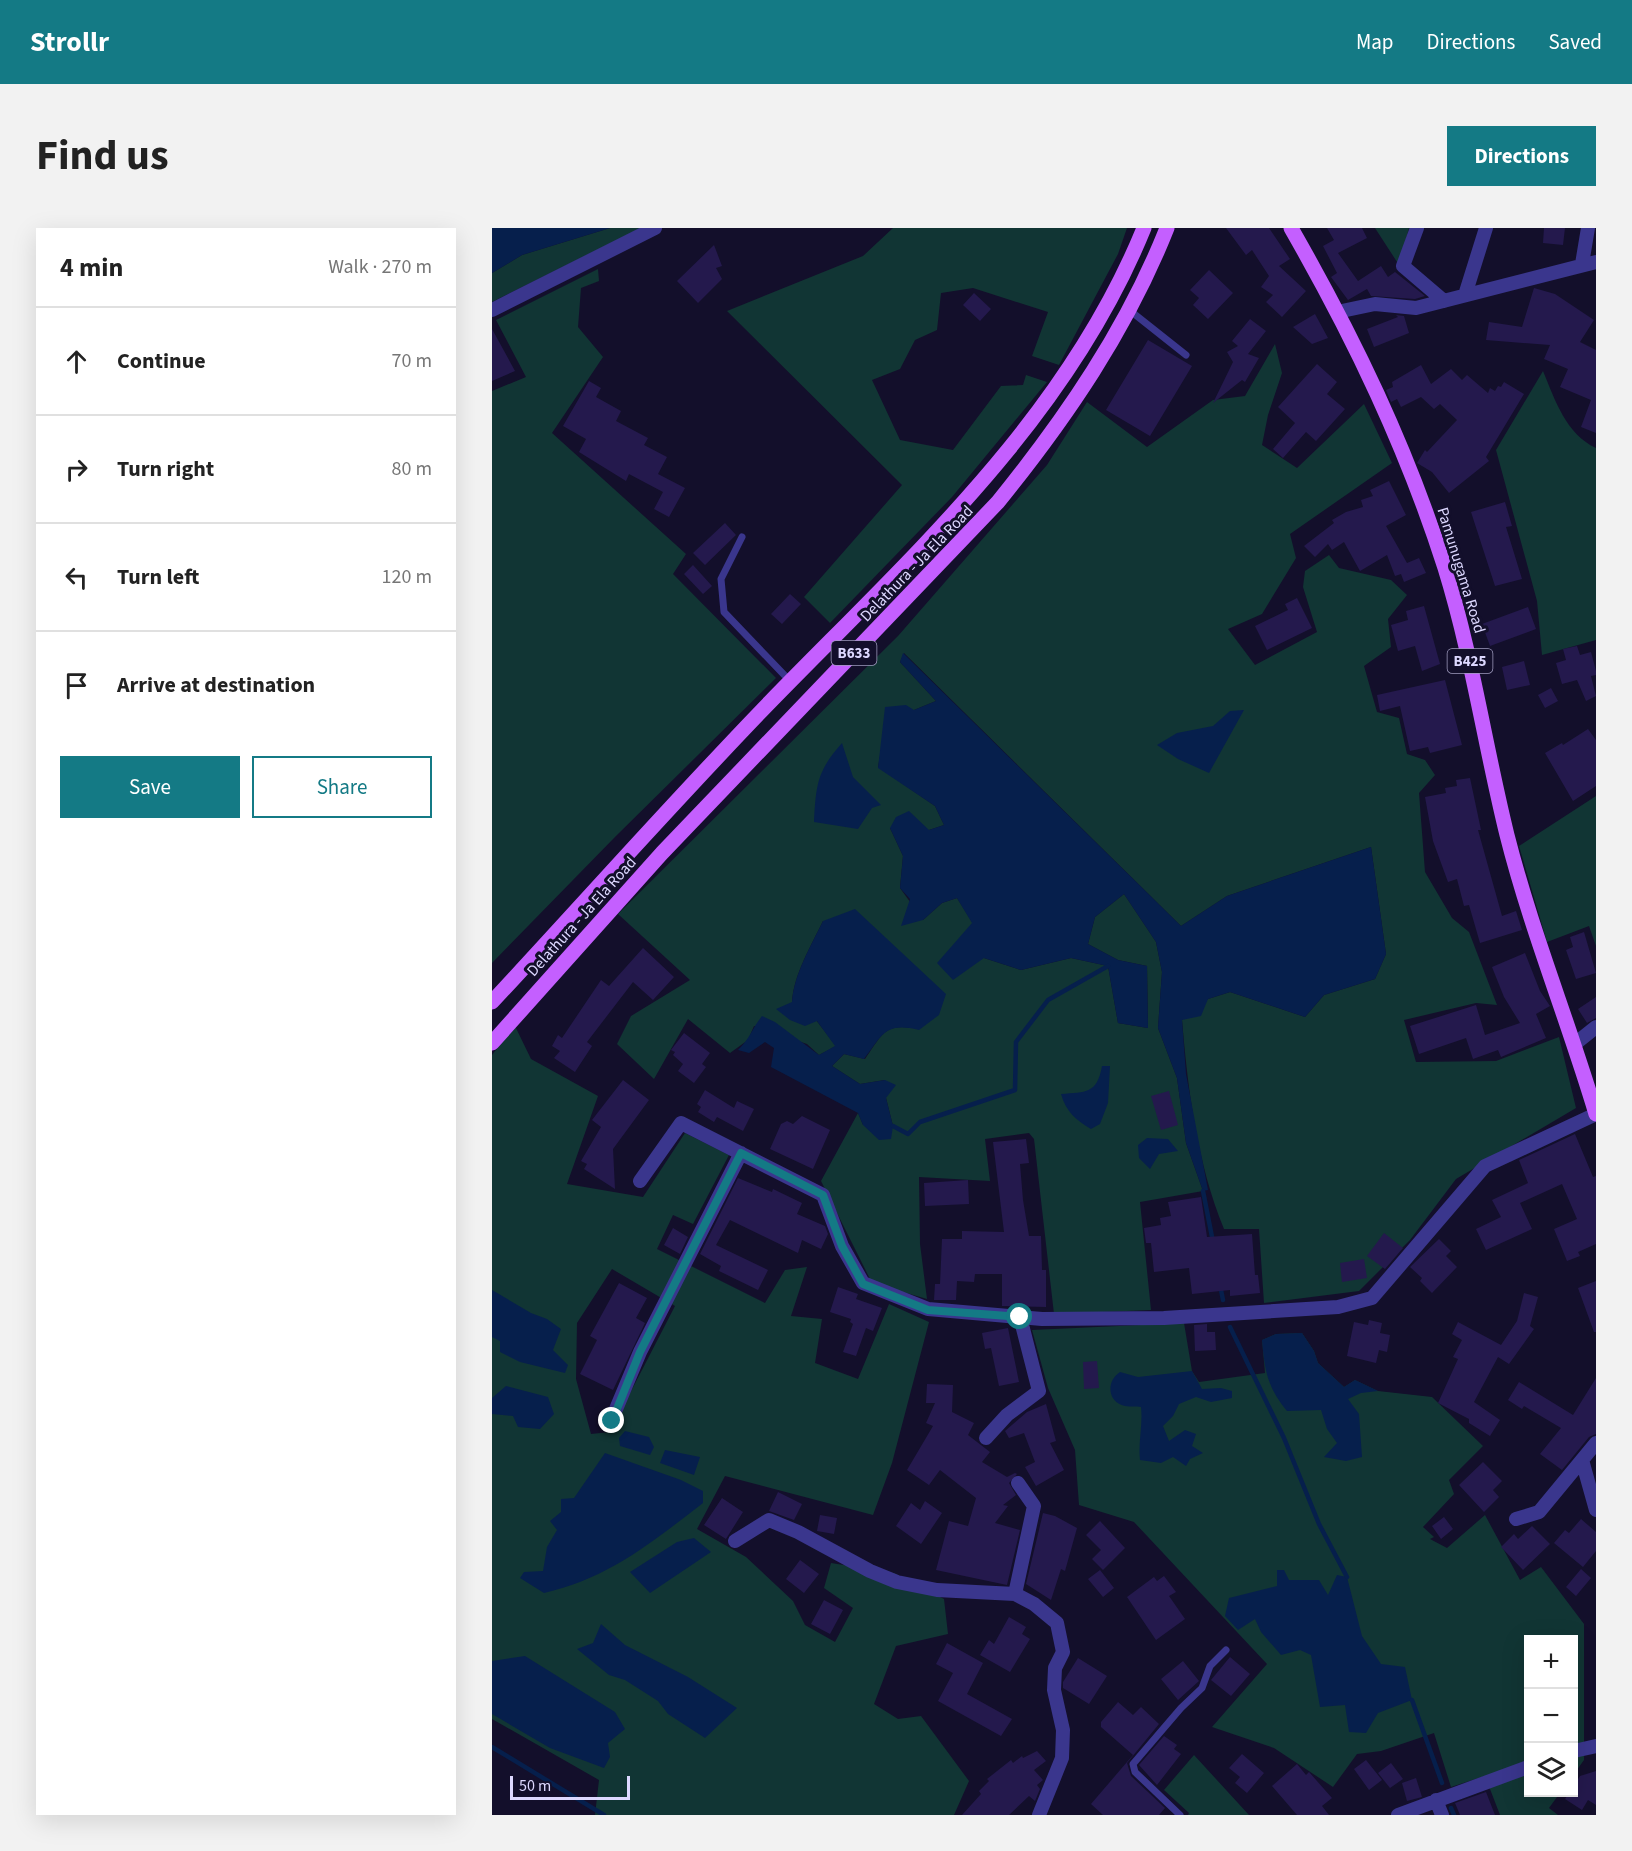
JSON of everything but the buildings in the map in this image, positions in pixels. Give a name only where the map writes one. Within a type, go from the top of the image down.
[{"type":"main road","name":"Delathura - Ja Ela Road","points":[[492,1002],[790,681],[990,474],[1040,411],[1088,342],[1127,268],[1144,228]]},
{"type":"main road","name":"Delathura - Ja Ela Road","points":[[492,1043],[662,853],[998,502],[1041,449],[1081,391],[1128,309],[1167,228]]},
{"type":"main road","name":"Pamunugama Road","points":[[1291,228],[1338,312],[1399,439],[1445,569],[1471,663],[1507,834],[1552,987],[1576,1043],[1595,1107]]},
{"type":"street","points":[[492,310],[655,228]]},
{"type":"street","points":[[1417,228],[1403,266],[1444,301]]},
{"type":"street","points":[[1465,295],[1486,228]]},
{"type":"street","points":[[1338,312],[1375,304],[1416,308],[1589,263],[1588,228]]},
{"type":"street","points":[[1576,1043],[1596,1027]]},
{"type":"street","points":[[640,1181],[681,1123],[823,1195],[842,1246],[863,1284],[928,1310],[1020,1317],[1164,1318],[1338,1308],[1360,1303],[1377,1293],[1485,1166],[1595,1107]]},
{"type":"street","points":[[612,1421],[640,1352],[741,1153]]},
{"type":"street","points":[[986,1438],[1007,1415],[1039,1391],[1020,1317]]},
{"type":"street","points":[[1516,1519],[1539,1512],[1596,1443]]},
{"type":"street","points":[[1582,1460],[1596,1510]]},
{"type":"street","points":[[1015,1594],[1034,1506],[1018,1483]]},
{"type":"street","points":[[735,1541],[769,1520],[798,1532],[870,1571],[897,1582],[937,1590],[1015,1594],[1034,1604],[1057,1623],[1063,1652],[1055,1668],[1054,1690],[1063,1730],[1062,1758],[1039,1815]]},
{"type":"street","points":[[1578,1750],[1596,1746]]},
{"type":"street","points":[[1398,1815],[1524,1768]]},
{"type":"street","points":[[1436,1800],[1442,1815]]},
{"type":"lane","points":[[1128,309],[1186,355]]},
{"type":"lane","points":[[742,537],[721,579],[724,612],[753,639],[790,681]]},
{"type":"lane","points":[[1180,1815],[1135,1772],[1133,1764],[1181,1708],[1202,1688],[1210,1666],[1226,1650]]},
{"type":"green space","points":[[610,228],[641,228],[492,302],[492,273],[522,255]]},
{"type":"green space","points":[[893,228],[1127,228],[1118,254],[1059,365],[1032,356],[1048,312],[973,288],[941,293],[937,330],[915,340],[900,369],[872,380],[900,440],[953,450],[1001,386],[1023,385],[1026,375],[1047,382],[952,497],[830,623],[804,597],[902,485],[727,311],[863,256]]},
{"type":"green space","points":[[1375,228],[1409,228],[1399,265]]},
{"type":"green space","points":[[598,269],[599,281],[581,288],[578,327],[603,357],[552,433],[686,554],[673,574],[776,678],[615,837],[492,963],[492,391],[526,377],[496,320]]},
{"type":"green space","points":[[1275,344],[1282,373],[1268,415],[1262,445],[1297,468],[1364,404],[1392,463],[1290,534],[1296,558],[1262,614],[1228,629],[1255,665],[1317,632],[1303,587],[1305,571],[1329,555],[1339,568],[1391,580],[1407,595],[1388,619],[1391,647],[1364,666],[1377,712],[1399,718],[1407,754],[1425,760],[1435,775],[1419,793],[1425,872],[1452,918],[1469,932],[1497,1005],[1476,1003],[1404,1020],[1416,1062],[1496,1061],[1559,1037],[1576,1108],[1456,1179],[1410,1240],[1359,1291],[1264,1303],[1259,1229],[1224,1229],[1207,1178],[1195,1126],[1182,1020],[1208,999],[1230,992],[1305,1017],[1324,995],[1375,979],[1386,954],[1371,847],[1227,896],[1181,926],[904,653],[900,662],[936,701],[914,710],[883,739],[878,767],[935,806],[944,825],[929,830],[890,828],[903,856],[900,888],[923,920],[942,903],[957,898],[972,922],[984,958],[1021,970],[1071,958],[1108,966],[1118,1023],[1148,1028],[1147,966],[1118,960],[1088,944],[1095,917],[1124,894],[1156,942],[1162,972],[1158,1028],[1177,1078],[1186,1143],[1203,1191],[1140,1202],[1151,1310],[1054,1314],[1034,1139],[1029,1133],[985,1139],[990,1181],[919,1177],[920,1244],[927,1299],[872,1283],[821,1181],[858,1113],[863,1125],[893,1126],[886,1098],[885,1080],[860,1084],[832,1066],[844,1054],[865,1059],[881,1036],[892,1029],[908,1027],[919,1029],[823,921],[796,981],[792,1002],[816,1020],[836,1046],[819,1055],[807,1044],[754,1026],[748,1040],[730,1053],[688,1019],[654,1079],[617,1044],[631,1016],[690,980],[618,914],[898,636],[1047,465],[1087,402],[1147,447],[1213,400],[1245,396]]},
{"type":"green space","points":[[1543,371],[1569,425],[1586,442],[1596,448],[1596,640],[1542,655],[1537,601],[1496,450]]},
{"type":"green space","points":[[1596,796],[1596,946],[1589,926],[1547,942],[1519,846]]},
{"type":"green space","points":[[515,1026],[531,1059],[598,1096],[567,1184],[643,1197],[685,1133],[729,1155],[693,1224],[673,1215],[657,1249],[765,1303],[785,1270],[807,1267],[791,1316],[822,1319],[815,1363],[858,1379],[889,1304],[929,1322],[892,1463],[873,1515],[725,1476],[697,1529],[746,1557],[793,1601],[805,1625],[835,1642],[853,1608],[824,1588],[831,1563],[894,1573],[944,1599],[948,1634],[896,1646],[874,1704],[898,1719],[921,1716],[969,1781],[954,1815],[595,1815],[599,1780],[492,1719],[492,1055]],"holes":[[[612,1269],[675,1306],[610,1432],[591,1434],[576,1379],[577,1323]]]},
{"type":"green space","points":[[1184,1323],[1192,1371],[1199,1382],[1265,1373],[1262,1340],[1276,1334],[1302,1333],[1314,1351],[1318,1363],[1344,1387],[1355,1380],[1378,1391],[1432,1397],[1483,1446],[1449,1480],[1454,1494],[1423,1527],[1434,1537],[1430,1539],[1447,1548],[1485,1515],[1520,1580],[1541,1567],[1584,1624],[1584,1760],[1578,1768],[1578,1635],[1524,1635],[1524,1797],[1557,1797],[1549,1808],[1558,1815],[1500,1815],[1485,1776],[1451,1787],[1434,1733],[1381,1751],[1357,1754],[1333,1787],[1274,1748],[1212,1727],[1267,1664],[1134,1522],[1079,1505],[1075,1450],[1048,1388],[1032,1330]]},
{"type":"green space","points":[[1194,1755],[1249,1815],[1188,1815],[1189,1813],[1164,1790]]},
{"type":"water","points":[[492,228],[610,228],[522,255],[492,273]]},
{"type":"water","points":[[903,653],[1181,926],[1227,896],[1371,847],[1386,954],[1375,979],[1324,995],[1305,1017],[1230,992],[1208,999],[1201,1016],[1182,1020],[1186,1074],[1208,1190],[1203,1191],[1186,1143],[1177,1078],[1158,1028],[1162,972],[1156,942],[1124,894],[1095,917],[1088,944],[1118,960],[1147,966],[1148,1028],[1118,1023],[1108,966],[1071,958],[1021,970],[984,958],[953,980],[937,963],[972,923],[957,898],[942,903],[923,920],[901,926],[910,899],[900,888],[903,856],[890,828],[896,817],[909,811],[929,830],[944,825],[935,806],[878,768],[885,707],[906,705],[914,710],[936,701],[900,662]]},
{"type":"water","points":[[1244,710],[1209,773],[1178,759],[1157,745],[1177,733],[1213,726],[1230,711]]},
{"type":"water","points":[[842,743],[853,777],[881,805],[872,808],[858,829],[814,822],[819,779],[827,762]]},
{"type":"water","points":[[855,909],[946,994],[939,1015],[919,1030],[892,1029],[881,1037],[864,1059],[844,1054],[832,1066],[860,1084],[885,1080],[896,1085],[886,1098],[893,1126],[891,1139],[879,1140],[863,1125],[858,1113],[771,1067],[774,1048],[765,1042],[749,1053],[738,1050],[762,1016],[775,1022],[819,1055],[835,1046],[817,1021],[805,1026],[790,1020],[776,1009],[792,1002],[796,981],[823,921]]},
{"type":"water","points":[[1102,1066],[1110,1066],[1108,1103],[1100,1124],[1091,1129],[1072,1115],[1061,1094],[1089,1090],[1097,1082]]},
{"type":"water","points":[[1147,1138],[1168,1139],[1178,1151],[1159,1154],[1150,1169],[1139,1158],[1138,1145]]},
{"type":"water","points":[[492,1290],[531,1313],[547,1319],[561,1329],[553,1350],[568,1365],[565,1373],[520,1362],[500,1352],[500,1341],[492,1337]]},
{"type":"water","points":[[1302,1333],[1314,1351],[1318,1363],[1344,1387],[1355,1380],[1378,1391],[1361,1393],[1348,1399],[1359,1414],[1362,1457],[1346,1461],[1324,1457],[1337,1443],[1327,1429],[1321,1410],[1287,1411],[1271,1386],[1266,1370],[1262,1340],[1276,1334]]},
{"type":"water","points":[[1192,1371],[1202,1389],[1221,1388],[1232,1391],[1232,1398],[1211,1402],[1196,1397],[1179,1404],[1173,1416],[1163,1426],[1169,1441],[1185,1430],[1196,1434],[1192,1446],[1203,1453],[1190,1459],[1186,1466],[1173,1457],[1161,1463],[1140,1460],[1141,1407],[1119,1404],[1110,1391],[1112,1381],[1120,1372],[1138,1377]]},
{"type":"water","points":[[506,1386],[548,1397],[554,1414],[540,1429],[518,1427],[513,1416],[492,1414],[492,1398]]},
{"type":"water","points":[[625,1431],[649,1437],[654,1447],[650,1455],[620,1446],[619,1438]]},
{"type":"water","points":[[665,1450],[700,1457],[694,1475],[660,1463]]},
{"type":"water","points":[[605,1453],[681,1480],[703,1491],[703,1503],[647,1545],[609,1568],[589,1578],[544,1593],[520,1578],[524,1572],[543,1571],[547,1547],[557,1530],[550,1521],[561,1512],[561,1499],[574,1498]]},
{"type":"water","points":[[694,1538],[711,1552],[650,1593],[630,1572],[677,1542]]},
{"type":"water","points":[[1277,1570],[1284,1570],[1289,1580],[1319,1580],[1328,1595],[1337,1575],[1347,1577],[1362,1636],[1381,1664],[1405,1667],[1412,1700],[1378,1713],[1366,1733],[1349,1732],[1345,1705],[1320,1707],[1311,1655],[1300,1650],[1281,1655],[1261,1632],[1255,1619],[1238,1630],[1225,1616],[1229,1598],[1277,1586]]},
{"type":"water","points":[[601,1624],[625,1645],[688,1677],[737,1708],[705,1738],[668,1714],[658,1701],[625,1680],[609,1675],[577,1649],[593,1643]]},
{"type":"water","points":[[525,1656],[615,1712],[625,1729],[608,1743],[610,1757],[604,1768],[550,1748],[492,1714],[492,1661]]},
{"type":"waterway","points":[[893,1126],[908,1134],[920,1122],[1015,1090],[1016,1042],[1048,1000],[1108,966]]},
{"type":"waterway","points":[[1203,1191],[1213,1242]]},
{"type":"waterway","points":[[1220,1285],[1223,1300]]},
{"type":"waterway","points":[[1230,1327],[1284,1438],[1319,1524],[1347,1577]]},
{"type":"waterway","points":[[1412,1700],[1442,1783]]},
{"type":"waterway","points":[[492,1747],[604,1815]]},
{"type":"waterway","points":[[1451,1808],[1454,1815]]},
{"type":"route","points":[[612,1421],[640,1352],[741,1153],[823,1195],[842,1246],[863,1284],[928,1310],[1020,1317]]}]
